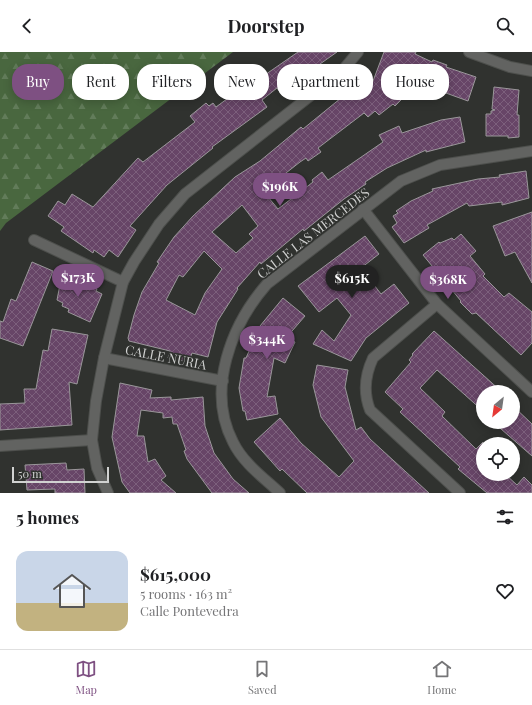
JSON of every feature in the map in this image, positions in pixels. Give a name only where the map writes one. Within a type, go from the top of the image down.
[{"type":"street","points":[[108,493],[97,468],[92,440],[96,401],[104,358],[123,282],[148,240],[184,194],[342,71],[358,52]]},
{"type":"street","points":[[469,52],[510,67],[532,71]]},
{"type":"street","name":"CALLE LAS MERCEDES","points":[[280,493],[248,463],[233,442],[226,425],[223,401],[223,381],[234,336],[255,297],[267,284],[401,181],[440,165],[532,151]]},
{"type":"street","points":[[363,209],[437,304],[532,392]]},
{"type":"street","points":[[34,240],[123,282]]},
{"type":"street","points":[[437,304],[373,358],[367,370],[366,400],[370,410],[460,493]]},
{"type":"street","name":"CALLE NURIA","points":[[104,358],[223,381]]},
{"type":"street","points":[[0,446],[92,440]]},
{"type":"green space","points":[[0,52],[233,52],[217,64],[214,64],[214,66],[206,72],[206,64],[137,64],[137,100],[169,100],[6,223],[0,231]]},
{"type":"building","points":[[298,52],[337,52],[320,64],[281,64]]},
{"type":"building","points":[[384,52],[416,52],[415,54],[432,62],[433,60],[444,64],[381,64],[381,100],[401,100],[395,106],[393,104],[379,115],[375,111],[368,117],[364,113],[318,148],[321,152],[308,161],[306,158],[300,162],[263,191],[278,209],[313,182],[312,180],[322,172],[328,180],[383,142],[379,135],[399,126],[402,133],[441,120],[460,117],[465,142],[426,152],[426,150],[387,168],[365,182],[366,184],[344,199],[304,231],[303,229],[261,264],[260,262],[237,288],[238,289],[217,322],[208,357],[192,353],[189,362],[168,358],[170,351],[129,341],[128,338],[134,315],[142,292],[159,263],[157,262],[174,237],[193,216],[235,177],[260,161],[301,127],[303,129],[339,100],[373,100],[373,81]],"holes":[[[242,205],[258,226],[249,234],[253,238],[236,253],[212,232]],[[204,251],[222,269],[205,293],[195,315],[166,300],[179,275],[183,277]]]},
{"type":"building","points":[[277,67],[277,88],[269,94],[269,72]]},
{"type":"building","points":[[449,68],[476,77],[468,101],[449,94]]},
{"type":"building","points":[[494,87],[519,90],[517,115],[519,115],[519,137],[508,138],[508,136],[486,136],[486,114],[491,114],[491,111],[495,110],[492,109]]},
{"type":"building","points":[[226,100],[262,100],[267,107],[212,147],[213,148],[167,185],[130,226],[136,230],[118,257],[109,250],[104,257],[94,250],[93,253],[61,231],[64,227],[48,216],[58,201],[65,205],[72,194],[93,207],[138,158],[143,162],[195,122],[190,116],[206,103],[209,106],[213,103],[216,107]]},
{"type":"building","points":[[526,171],[529,198],[502,205],[502,202],[469,206],[467,203],[427,225],[429,228],[404,243],[392,227],[397,223],[393,216],[398,213],[396,211],[411,201],[433,191],[432,189]]},
{"type":"building","points":[[532,212],[532,283],[515,252],[505,256],[493,226]]},
{"type":"building","points":[[461,234],[476,251],[470,256],[485,274],[483,276],[504,297],[509,293],[532,312],[532,343],[521,355],[476,313],[472,314],[460,302],[461,301],[423,255],[439,242],[440,243],[452,238],[454,240]]},
{"type":"building","points":[[365,236],[379,254],[361,268],[381,294],[394,284],[409,303],[366,338],[351,361],[313,344],[322,330],[334,341],[351,315],[337,298],[319,312],[298,286]]},
{"type":"building","points":[[32,262],[53,271],[23,346],[0,338],[0,321],[3,322],[11,299],[16,301]]},
{"type":"building","points":[[62,274],[97,289],[96,291],[102,294],[90,322],[68,312],[69,309],[62,306],[63,303],[57,300]]},
{"type":"building","points":[[283,298],[305,316],[286,338],[295,342],[285,363],[274,358],[267,397],[275,396],[278,414],[247,420],[245,411],[243,411],[239,388],[244,358],[246,358],[260,326]]},
{"type":"building","points":[[52,329],[88,335],[77,384],[69,382],[72,425],[0,430],[0,404],[25,403],[24,389],[36,389],[43,350],[48,351]]},
{"type":"building","points":[[434,331],[494,385],[476,385],[476,405],[437,370],[420,388],[445,412],[442,416],[476,449],[476,481],[513,481],[517,485],[524,477],[532,485],[532,493],[487,493],[458,469],[460,467],[400,412],[403,409],[385,392],[411,362],[409,360],[413,355],[412,354]]},
{"type":"building","points":[[317,365],[348,370],[345,387],[356,430],[361,427],[370,439],[429,493],[307,493],[282,469],[280,471],[254,442],[280,418],[301,443],[339,477],[354,461],[321,417],[313,385]]},
{"type":"building","points":[[120,383],[152,390],[150,398],[171,397],[171,400],[203,397],[205,426],[214,453],[233,479],[249,493],[212,493],[187,459],[184,451],[186,450],[177,424],[173,424],[172,417],[163,418],[163,413],[141,410],[137,436],[144,436],[148,462],[155,459],[166,476],[161,480],[176,493],[130,493],[122,482],[112,437]]},
{"type":"building","points":[[520,413],[532,424],[532,456],[520,446],[520,437],[510,437],[501,429],[520,429]]},
{"type":"building","points":[[66,463],[67,470],[84,469],[85,493],[55,493],[55,489],[27,490],[25,465]]}]
